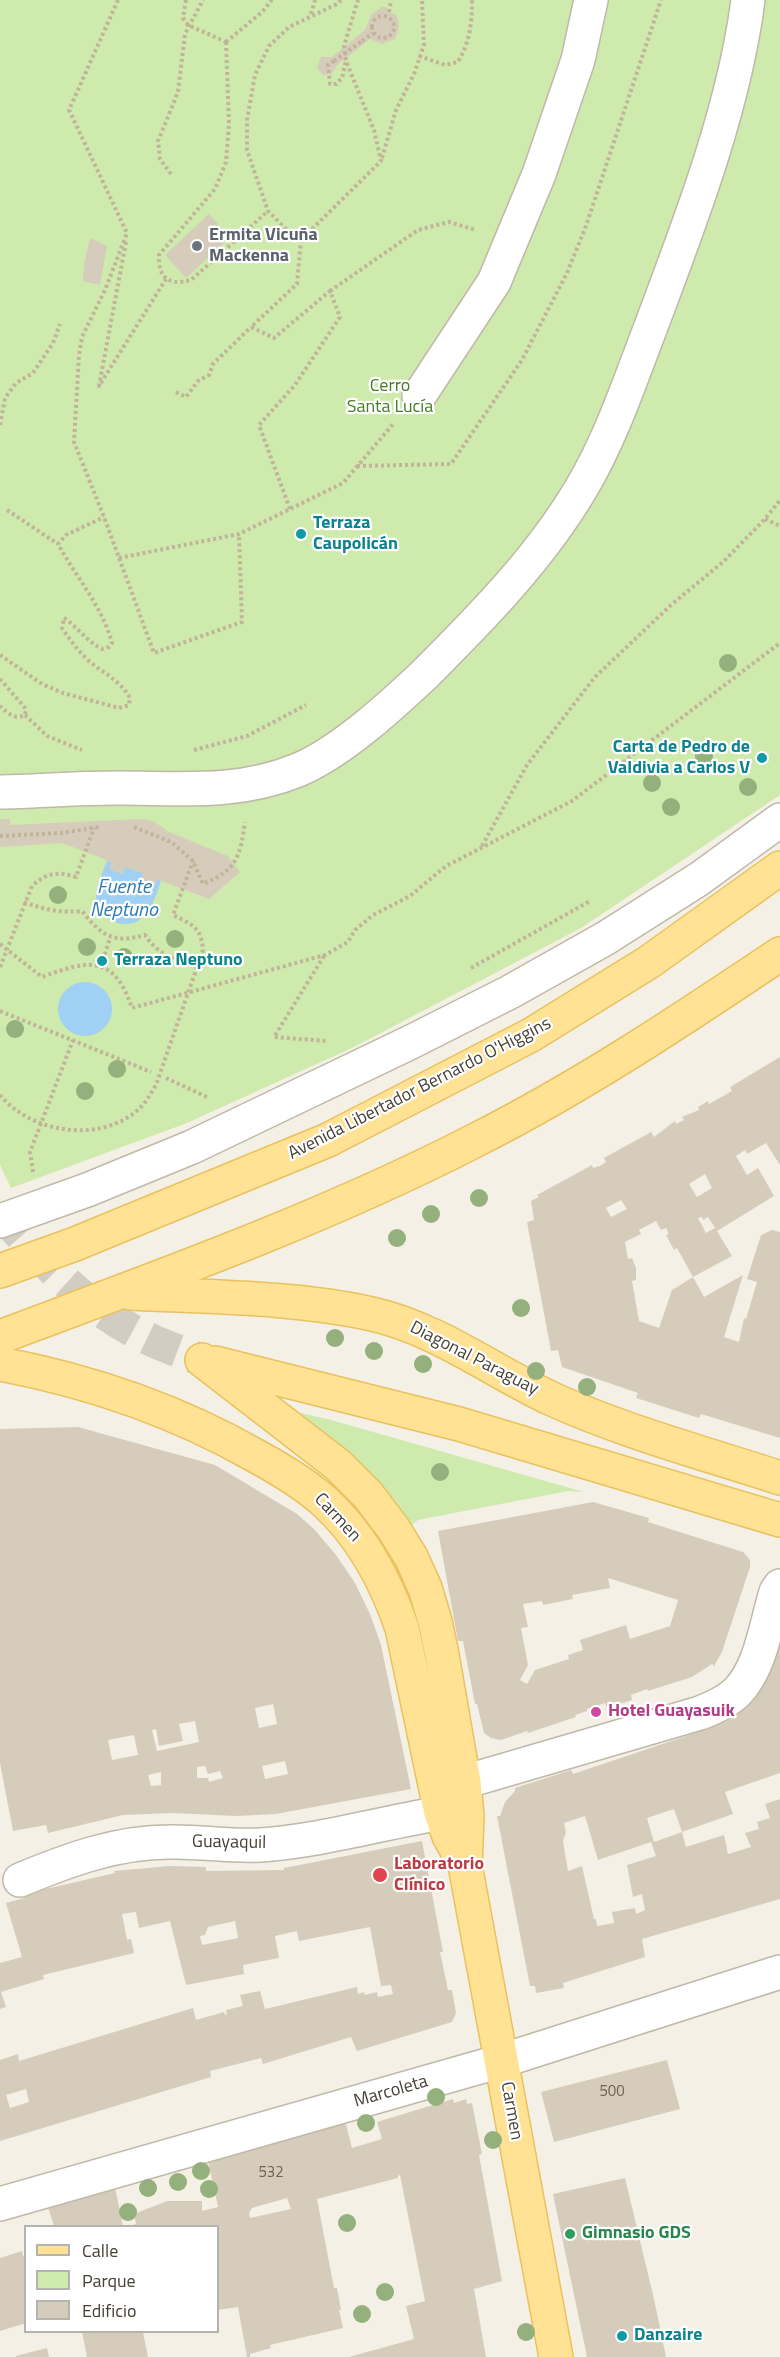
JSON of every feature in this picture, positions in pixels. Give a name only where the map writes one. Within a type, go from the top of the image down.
[{"type":"main road","name":"Avenida Libertador Bernardo O'Higgins","points":[[0,1271],[96,1235],[328,1140],[511,1046],[649,962],[780,868]]},
{"type":"main road","points":[[0,1337],[121,1292],[392,1181],[475,1141],[632,1052],[780,954]]},
{"type":"main road","name":"Diagonal Paraguay","points":[[121,1292],[272,1301],[373,1314],[435,1337],[552,1398],[619,1425],[780,1478]]},
{"type":"main road","name":"Carmen","points":[[556,2357],[465,1865],[467,1817],[464,1782],[435,1621],[425,1588],[411,1557],[368,1495],[338,1465],[199,1359],[459,1424],[780,1520]]},
{"type":"main road","name":"Carmen","points":[[0,1364],[42,1372],[102,1389],[195,1425],[277,1467],[302,1483],[325,1502],[364,1547],[393,1600],[402,1628],[441,1813],[449,1836],[465,1865]]},
{"type":"street","points":[[419,396],[494,282],[539,174],[574,70],[591,0]]},
{"type":"street","points":[[0,792],[116,788],[211,790],[250,785],[300,769],[330,752],[389,707],[473,626],[540,549],[578,494],[610,428],[677,257],[725,107],[744,30],[748,0]]},
{"type":"street","points":[[0,1221],[87,1190],[192,1147],[500,997],[606,938],[699,879],[780,820]]},
{"type":"street","points":[[464,1782],[700,1713],[719,1705],[736,1693],[748,1677],[780,1586]]},
{"type":"street","name":"Guayaquil","points":[[20,1880],[66,1861],[106,1849],[137,1844],[169,1842],[260,1845],[293,1841],[441,1813]]},
{"type":"street","name":"Marcoleta","points":[[0,2204],[501,2061],[780,1972]]},
{"type":"path","points":[[118,0],[69,110],[127,233],[115,310],[99,386],[166,279]]},
{"type":"path","points":[[186,0],[183,18],[188,25],[226,42]]},
{"type":"path","points":[[171,174],[160,159],[158,141],[178,92],[183,43],[188,25],[203,0]]},
{"type":"path","points":[[226,42],[262,12],[272,0]]},
{"type":"path","points":[[311,14],[315,0]]},
{"type":"path","points":[[302,240],[287,230],[268,211],[248,150],[247,120],[255,75],[269,46],[288,27],[341,0]]},
{"type":"path","points":[[358,0],[344,46],[346,61],[374,130],[381,161]]},
{"type":"path","points":[[390,12],[391,0]]},
{"type":"path","points":[[176,392],[186,397],[198,381],[209,375],[213,364],[297,284],[302,240],[381,161],[396,110],[414,74],[423,45],[422,0]]},
{"type":"path","points":[[419,56],[445,65],[458,62],[466,49],[471,32],[472,0]]},
{"type":"path","points":[[357,466],[451,464],[522,360],[567,273],[586,226],[661,0]]},
{"type":"path","points":[[385,16],[394,22],[395,28],[392,35],[385,39],[377,38],[373,33],[372,24],[377,18],[385,16]]},
{"type":"path","points":[[346,61],[342,78],[336,84],[330,84],[327,74],[328,65],[373,33]]},
{"type":"path","points":[[226,42],[229,124],[226,162],[215,189],[159,255],[158,268],[166,279],[179,284],[191,280],[268,211]]},
{"type":"path","points":[[251,327],[274,338],[330,291],[418,230],[449,222],[510,242]]},
{"type":"path","points":[[127,233],[105,290],[82,337],[74,442],[120,558],[153,652],[242,622],[239,534]]},
{"type":"path","points":[[290,509],[259,425],[295,385],[340,317],[330,291]]},
{"type":"path","points":[[0,425],[5,398],[16,383],[33,373],[52,343],[60,324]]},
{"type":"path","points":[[120,558],[239,534],[342,483],[419,396]]},
{"type":"path","points":[[482,847],[527,765],[595,677],[671,605],[723,562],[765,519],[780,500]]},
{"type":"path","points":[[0,655],[42,684],[63,693],[120,708],[129,705],[130,698],[123,686],[90,662],[71,644],[62,628],[64,618],[75,625],[92,645],[102,649],[109,647],[112,643],[108,626],[93,598],[70,568],[58,544],[7,510]]},
{"type":"path","points":[[58,544],[66,535],[104,517]]},
{"type":"path","points":[[765,519],[780,526]]},
{"type":"path","points":[[0,944],[42,976],[75,965],[101,966],[121,981],[132,1008],[325,955],[348,942],[356,930],[373,915],[410,896],[446,866],[572,801],[780,643]]},
{"type":"path","points":[[0,679],[26,709],[25,715]]},
{"type":"path","points":[[190,750],[248,736],[306,705]]},
{"type":"path","points":[[0,706],[12,716],[19,718],[25,715]]},
{"type":"path","points":[[25,715],[47,736],[88,752]]},
{"type":"path","points":[[123,826],[134,826],[171,842],[193,861],[203,884],[217,878],[234,864],[243,832],[250,785]]},
{"type":"path","points":[[0,835],[61,833],[102,826]]},
{"type":"path","points":[[0,967],[32,886],[41,877],[60,873],[76,877],[94,828]]},
{"type":"path","points":[[0,1095],[6,1103],[24,1116],[59,1129],[83,1130],[104,1127],[140,1108],[156,1085],[203,950],[202,937],[197,928],[174,915],[193,861]]},
{"type":"path","points":[[464,971],[601,895]]},
{"type":"path","points":[[24,902],[48,911],[64,913],[82,911],[95,927],[110,938],[129,939],[145,935],[153,947],[165,955],[198,968]]},
{"type":"path","points":[[101,966],[110,938]]},
{"type":"path","points":[[319,1047],[326,1041],[274,1037],[325,955]]},
{"type":"path","points":[[0,1011],[151,1072]]},
{"type":"path","points":[[33,1174],[30,1152],[72,1040]]},
{"type":"path","points":[[166,1078],[210,1098],[200,1104]]},
{"type":"path","points":[[23,1177],[44,1169]]},
{"type":"green space","name":"Cerro Santa Lucía","points":[[0,0],[780,0],[780,795],[581,928],[354,1047],[187,1123],[11,1188],[0,1165]]},
{"type":"green space","points":[[296,1413],[331,1420],[584,1492],[568,1491],[418,1520],[409,1527]]},
{"type":"water","name":"Fuente Neptuno","points":[[107,861],[112,862],[110,869],[123,874],[125,867],[143,873],[141,881],[154,886],[157,879],[161,881],[150,907],[138,921],[123,924],[115,922],[102,913],[96,897]]},
{"type":"water","points":[[80,982],[90,982],[100,986],[108,994],[112,1009],[108,1024],[100,1032],[90,1036],[80,1036],[70,1032],[62,1024],[58,1014],[58,1004],[62,994],[70,986]]},
{"type":"building","points":[[382,7],[386,7],[389,12],[397,15],[399,27],[395,39],[382,44],[370,39],[337,65],[332,74],[323,75],[317,68],[321,57],[332,57],[365,30],[371,15]]},
{"type":"building","name":"Ermita Vicuña Mackenna","points":[[209,214],[230,237],[186,278],[165,255]]},
{"type":"building","points":[[90,238],[107,246],[100,285],[83,281]]},
{"type":"building","points":[[0,819],[10,819],[10,825],[142,819],[153,821],[169,832],[228,856],[240,872],[209,899],[157,879],[154,886],[141,881],[143,873],[125,867],[123,874],[109,869],[112,862],[62,843],[0,847]]},
{"type":"building","points":[[780,1057],[780,1165],[766,1143],[747,1154],[745,1150],[736,1156],[747,1175],[758,1168],[774,1196],[717,1231],[732,1256],[693,1277],[704,1297],[743,1275],[724,1337],[739,1342],[744,1318],[746,1319],[757,1282],[747,1279],[761,1235],[772,1230],[780,1232],[780,1438],[701,1414],[699,1418],[636,1398],[638,1393],[562,1367],[558,1350],[551,1351],[527,1222],[534,1220],[531,1201],[539,1197],[537,1195],[592,1165],[593,1168],[600,1166],[606,1162],[604,1158],[651,1132],[654,1137],[675,1121],[676,1124],[684,1120],[682,1117],[699,1110],[698,1107],[708,1101],[709,1104],[732,1091],[730,1087]],"holes":[[[705,1174],[712,1188],[697,1197],[689,1184]],[[621,1200],[627,1209],[611,1217],[606,1208]],[[702,1217],[703,1220],[708,1217],[715,1228],[706,1233],[698,1218]],[[656,1221],[661,1230],[666,1228],[669,1234],[666,1235],[674,1250],[677,1248],[693,1277],[672,1290],[659,1328],[639,1321],[632,1281],[636,1280],[636,1268],[632,1258],[628,1259],[625,1242],[641,1234],[639,1230]]]},
{"type":"building","points":[[78,1427],[215,1465],[297,1514],[314,1529],[336,1555],[355,1583],[370,1614],[381,1645],[411,1789],[276,1814],[123,1815],[48,1833],[46,1825],[13,1831],[0,1763],[0,1429]],"holes":[[[273,1704],[277,1724],[259,1728],[255,1708]],[[195,1721],[199,1742],[157,1751],[152,1730],[156,1729],[159,1746],[183,1741],[179,1724]],[[134,1735],[138,1755],[112,1760],[108,1740]],[[285,1761],[288,1774],[265,1779],[262,1766]],[[205,1766],[208,1774],[220,1771],[223,1778],[209,1782],[208,1778],[197,1778],[197,1767]],[[161,1772],[161,1785],[151,1786],[148,1775]]]},
{"type":"building","points":[[593,1502],[649,1518],[648,1522],[743,1552],[750,1560],[750,1567],[722,1652],[714,1666],[712,1664],[692,1677],[631,1695],[632,1700],[607,1708],[605,1703],[587,1709],[575,1715],[576,1717],[501,1740],[491,1738],[484,1733],[477,1704],[475,1704],[463,1641],[458,1641],[438,1531]],"holes":[[[608,1578],[678,1600],[670,1626],[630,1639],[626,1625],[580,1640],[583,1650],[568,1655],[569,1659],[535,1670],[527,1684],[520,1680],[528,1665],[521,1628],[528,1627],[523,1604],[542,1601],[543,1605],[573,1599],[572,1595],[610,1588]]]},
{"type":"building","points":[[780,1626],[780,1773],[725,1792],[733,1814],[682,1832],[686,1847],[724,1835],[728,1854],[751,1847],[745,1833],[759,1829],[757,1822],[770,1818],[765,1804],[780,1799],[780,1899],[642,1939],[645,1957],[563,1983],[564,1988],[536,1993],[535,1986],[530,1986],[497,1816],[500,1816],[505,1802],[515,1788],[571,1770],[573,1774],[710,1728],[735,1717],[733,1713]],"holes":[[[674,1809],[682,1832],[654,1842],[647,1818]],[[585,1816],[598,1860],[651,1842],[656,1856],[627,1865],[633,1897],[642,1894],[645,1910],[636,1914],[635,1908],[612,1912],[614,1923],[597,1926],[582,1866],[568,1871],[563,1841],[566,1832],[564,1823]]]},
{"type":"building","points":[[422,1841],[443,1952],[440,1952],[448,1990],[452,1990],[456,2013],[452,2022],[357,2051],[351,2037],[263,2064],[261,2058],[210,2071],[211,2077],[0,2141],[0,2060],[18,2054],[19,2061],[193,2008],[196,2020],[224,2012],[225,2015],[226,2010],[243,2006],[240,1995],[260,1991],[265,2009],[357,1987],[358,1994],[377,1992],[378,1997],[393,1994],[391,1985],[381,1986],[370,1927],[299,1941],[297,1931],[275,1936],[279,1958],[243,1965],[244,1974],[186,1985],[170,1921],[139,1928],[136,1912],[122,1914],[127,1940],[131,1939],[134,1953],[43,1975],[44,1979],[1,1992],[6,2007],[0,2009],[0,1963],[22,1957],[6,1903],[24,1898],[24,1894],[115,1873],[114,1871],[169,1866],[206,1867],[206,1871],[284,1870],[284,1868]],"holes":[[[235,1921],[238,1938],[202,1945],[200,1936],[205,1935],[208,1927]],[[26,2089],[29,2102],[10,2108],[6,2095]]]},
{"type":"building","points":[[667,2060],[680,2109],[554,2142],[541,2092]]},
{"type":"building","points":[[453,2099],[454,2103],[466,2099],[467,2104],[472,2103],[502,2281],[474,2289],[486,2357],[349,2357],[414,2339],[406,2306],[425,2301],[400,2175],[398,2178],[317,2199],[334,2288],[337,2288],[343,2328],[270,2345],[271,2348],[250,2354],[250,2357],[247,2357],[238,2307],[219,2310],[219,2225],[133,2225],[136,2224],[134,2214],[167,2201],[202,2201],[202,2211],[218,2207],[208,2161],[344,2117],[352,2148],[382,2139],[377,2122]],"holes":[[[287,2198],[291,2209],[250,2218],[249,2213],[252,2208]]]},
{"type":"building","points":[[625,2178],[666,2357],[587,2357],[553,2194]]},
{"type":"building","points":[[115,2187],[123,2225],[54,2225],[48,2207]]},
{"type":"building","points":[[22,2251],[24,2256],[24,2324],[0,2331],[0,2258]]},
{"type":"building","points":[[82,2333],[143,2333],[148,2357],[87,2357]]},
{"type":"building","points":[[47,2348],[49,2357],[16,2357],[16,2356]]},
{"type":"tunnel","points":[[0,1211],[48,1265],[84,1298],[124,1326],[196,1358]]},
{"type":"place","name":"Ermita Vicuña Mackenna","points":[[197,246]]},
{"type":"place","name":"Terraza Caupolicán","points":[[301,534]]},
{"type":"place","name":"Carta de Pedro de Valdivia a Carlos V","points":[[762,758]]},
{"type":"place","name":"Terraza Neptuno","points":[[102,961]]},
{"type":"place","name":"Hotel Guayasuik","points":[[596,1712]]},
{"type":"place","name":"Laboratorio Clínico","points":[[380,1875]]},
{"type":"place","name":"Gimnasio GDS","points":[[570,2234]]},
{"type":"place","name":"Danzaire","points":[[622,2336]]}]
